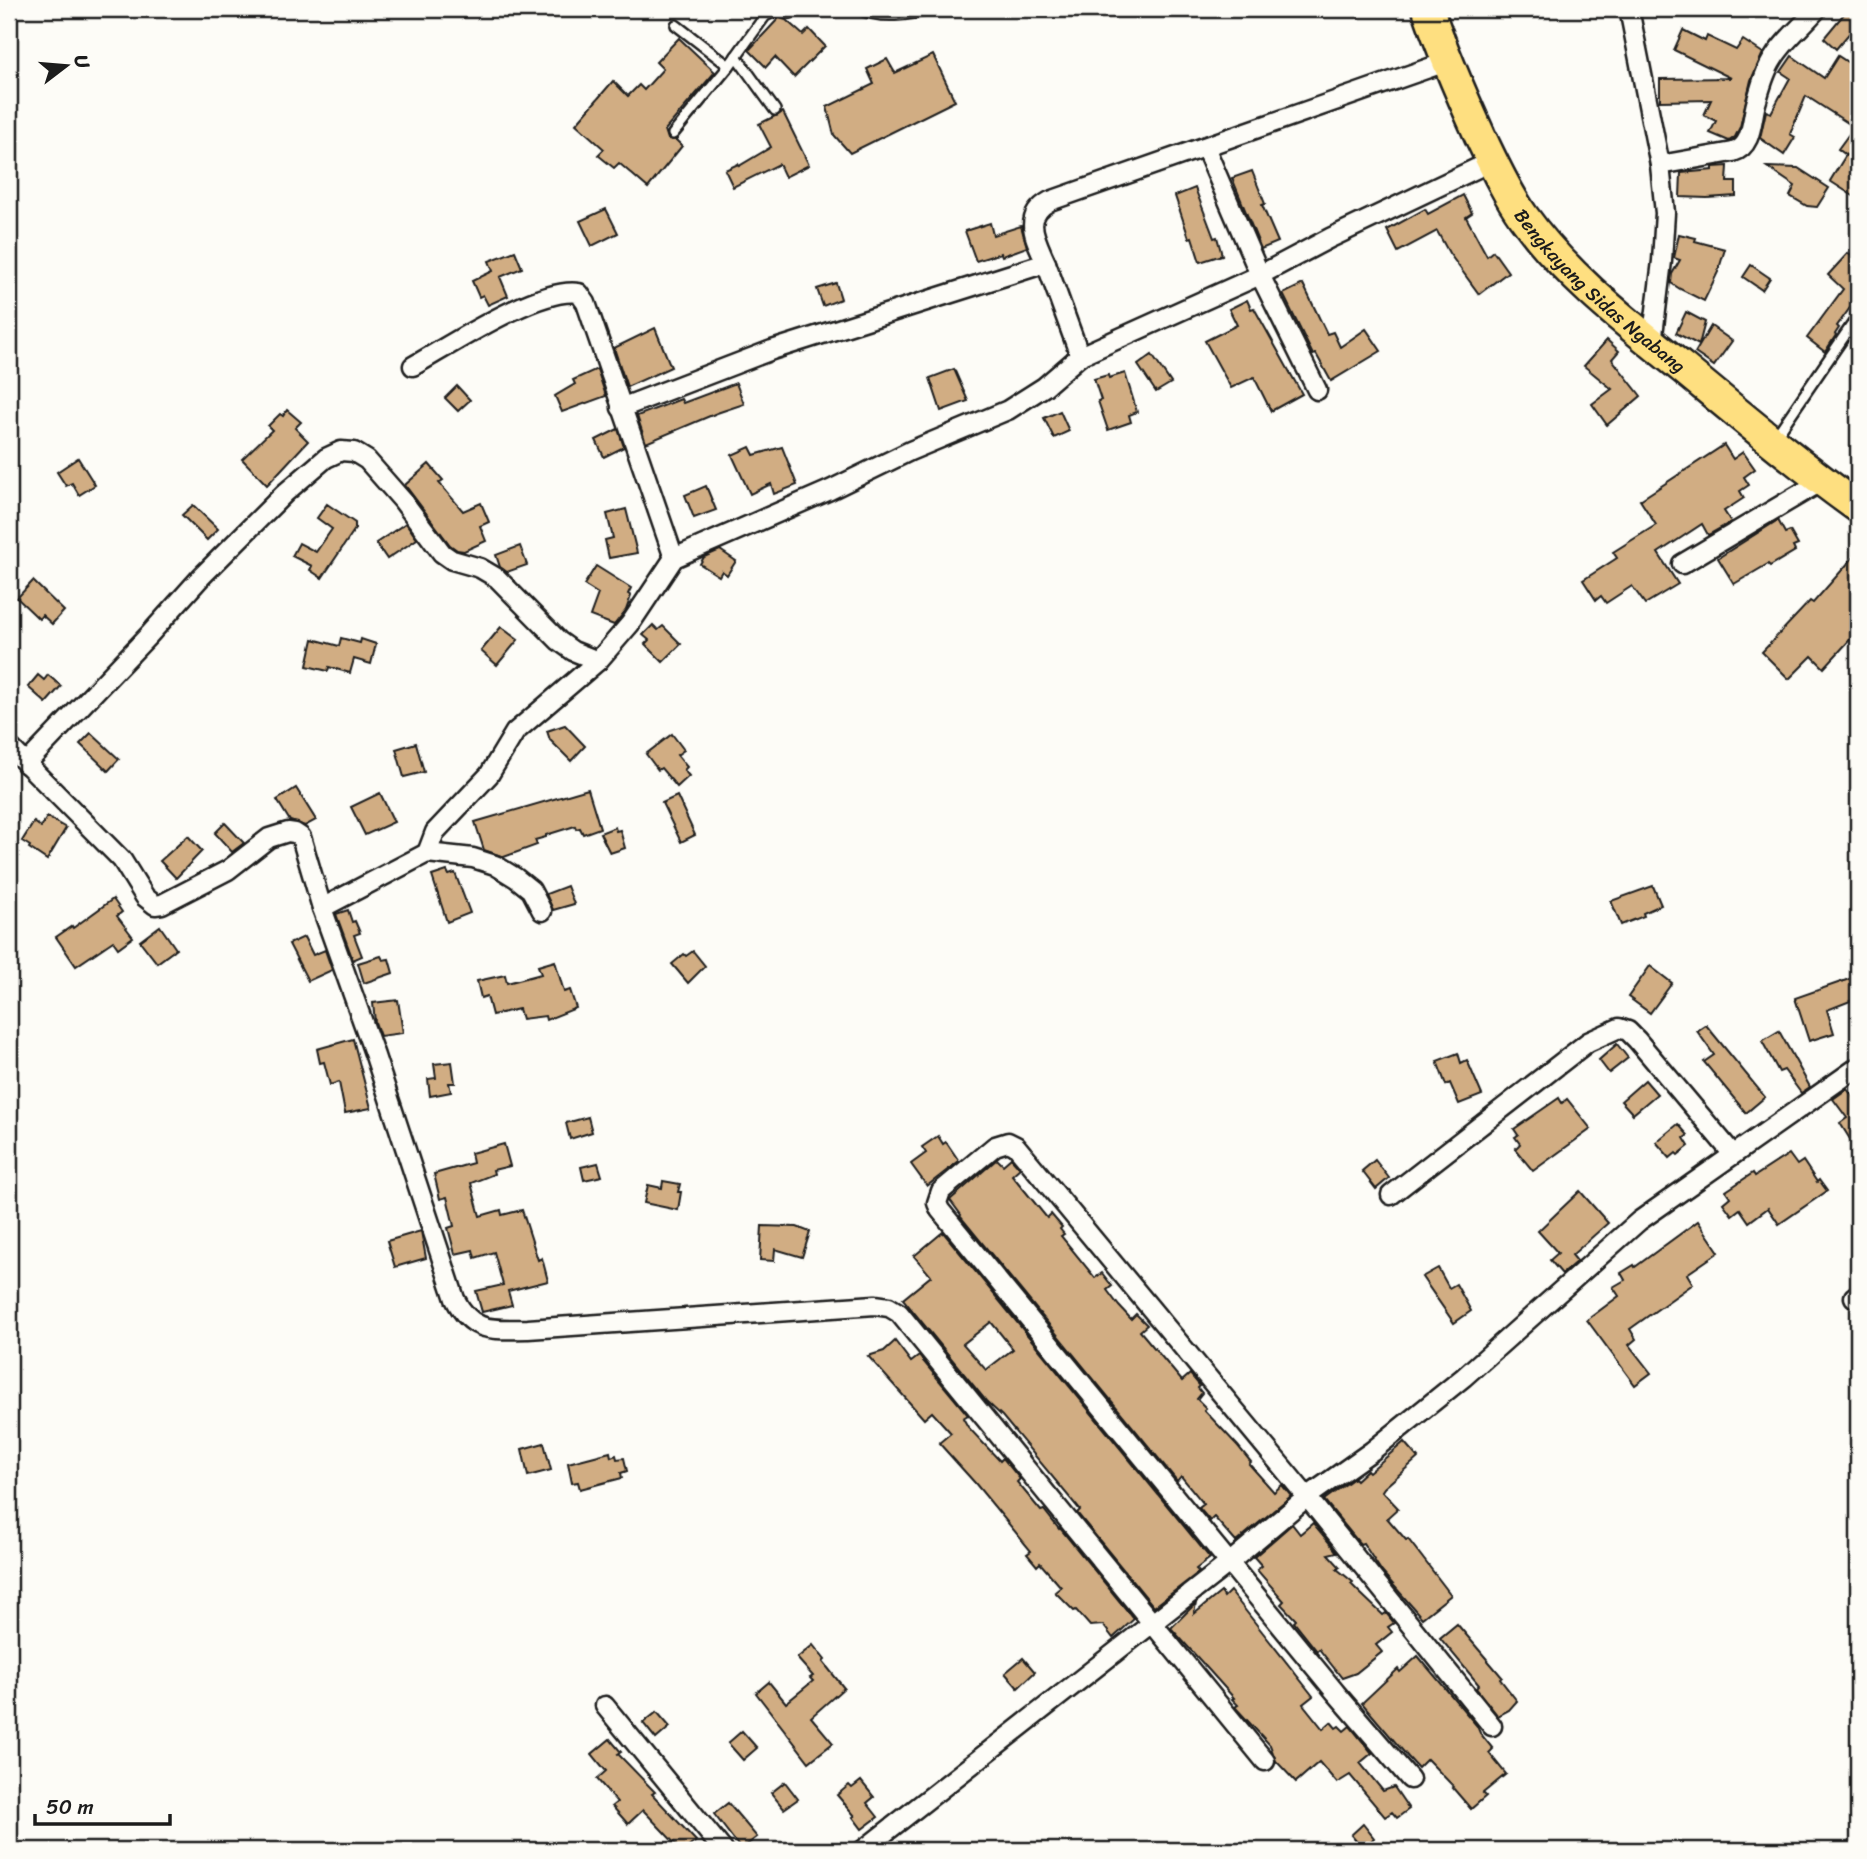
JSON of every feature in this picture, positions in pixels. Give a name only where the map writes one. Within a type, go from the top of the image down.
[{"type":"highway","name":"Bengkayang Sidas Ngabang","points":[[1428,9],[1446,62],[1492,161],[1521,213],[1550,251],[1590,291],[1652,343],[1772,442],[1858,507]]},
{"type":"street","points":[[1629,9],[1660,164],[1665,213],[1652,343]]},
{"type":"street","points":[[1660,164],[1743,148],[1765,74],[1773,58],[1817,9]]},
{"type":"street","points":[[1080,356],[1034,234],[1032,218],[1037,208],[1050,201],[1446,62]]},
{"type":"street","points":[[1205,147],[1260,275],[1317,390]]},
{"type":"street","points":[[427,853],[435,832],[489,775],[515,732],[598,661],[630,624],[674,558],[1008,410],[1044,387],[1080,356],[1260,275],[1330,238],[1492,161]]},
{"type":"street","points":[[621,408],[772,350],[1045,263]]},
{"type":"street","points":[[413,366],[520,306],[565,293],[579,293],[586,303],[674,558]]},
{"type":"street","points":[[26,764],[201,577],[285,493],[326,458],[341,452],[354,452],[367,460],[403,501],[442,553],[497,578],[559,641],[573,651],[598,661]]},
{"type":"street","points":[[1682,564],[1822,481]]},
{"type":"street","points":[[9,746],[122,860],[145,897],[155,905],[162,904],[228,870],[269,838],[288,832],[301,837],[322,908],[455,1298],[464,1316],[473,1323],[492,1329],[528,1329],[875,1305],[889,1307],[899,1313],[1265,1761]]},
{"type":"street","points":[[322,908],[427,853],[473,858],[495,865],[530,890],[542,911]]},
{"type":"street","points":[[1391,1195],[1588,1042],[1619,1028],[1628,1031],[1637,1040],[1732,1153]]},
{"type":"street","points":[[863,1850],[1229,1563],[1307,1497],[1373,1451],[1464,1377],[1639,1221],[1732,1153],[1858,1067]]},
{"type":"street","points":[[1410,1779],[946,1219],[937,1203],[941,1191],[995,1146],[1008,1142],[1016,1146],[1307,1497],[1492,1726]]},
{"type":"street","points":[[605,1706],[723,1850]]},
{"type":"lane","points":[[673,134],[729,66],[765,16],[776,11],[790,13],[797,9]]},
{"type":"lane","points":[[859,9],[869,14],[899,14],[933,9]]},
{"type":"lane","points":[[676,25],[729,66]]},
{"type":"lane","points":[[736,56],[775,110]]},
{"type":"lane","points":[[1772,442],[1858,316]]},
{"type":"building","points":[[1848,9],[1858,9],[1858,23],[1836,49],[1824,38]]},
{"type":"building","points":[[779,18],[786,20],[803,35],[809,29],[825,46],[794,77],[775,57],[766,67],[749,50]]},
{"type":"building","points":[[1683,30],[1705,41],[1707,36],[1736,50],[1743,40],[1763,53],[1751,80],[1740,127],[1735,137],[1729,141],[1710,133],[1716,121],[1704,115],[1711,100],[1660,101],[1660,79],[1731,78],[1674,50]]},
{"type":"building","points":[[679,38],[715,72],[665,130],[668,139],[676,140],[682,146],[648,188],[619,163],[614,168],[598,155],[604,149],[576,124],[613,81],[628,96],[639,85],[644,90],[663,69],[656,62]]},
{"type":"building","points":[[933,55],[955,101],[850,153],[834,135],[827,107],[874,84],[867,69],[887,59],[895,73]]},
{"type":"building","points":[[1792,56],[1824,78],[1838,56],[1858,69],[1858,199],[1830,181],[1846,155],[1838,149],[1854,127],[1806,96],[1790,134],[1795,137],[1784,155],[1760,138],[1766,111],[1771,113],[1790,78],[1781,72]]},
{"type":"building","points":[[783,112],[809,165],[785,177],[779,164],[733,187],[725,170],[738,164],[739,166],[771,147],[759,124]]},
{"type":"building","points":[[1728,166],[1727,182],[1736,182],[1736,196],[1680,197],[1681,173]]},
{"type":"building","points":[[1767,167],[1798,168],[1829,188],[1817,207],[1807,206],[1790,196],[1795,186]]},
{"type":"building","points":[[1252,171],[1265,204],[1262,205],[1278,242],[1261,249],[1232,178]]},
{"type":"building","points":[[1195,188],[1222,255],[1200,262],[1175,196]]},
{"type":"building","points":[[1463,195],[1472,213],[1466,217],[1487,256],[1493,251],[1508,272],[1479,294],[1449,253],[1437,231],[1398,252],[1387,230],[1425,209],[1428,214]]},
{"type":"building","points":[[606,209],[618,233],[592,246],[580,221]]},
{"type":"building","points":[[990,223],[993,235],[1021,226],[1027,247],[976,261],[965,231]]},
{"type":"building","points":[[1679,234],[1725,249],[1718,272],[1704,301],[1671,283],[1672,274],[1680,260],[1674,258]]},
{"type":"building","points":[[515,251],[522,268],[500,277],[508,296],[488,305],[483,295],[479,297],[472,281],[493,271],[489,261]]},
{"type":"building","points":[[1848,253],[1858,262],[1858,299],[1837,326],[1839,328],[1836,335],[1825,352],[1807,338],[1843,289],[1828,275]]},
{"type":"building","points":[[1751,265],[1770,278],[1762,290],[1743,277]]},
{"type":"building","points":[[836,283],[841,299],[823,306],[817,289]]},
{"type":"building","points":[[1303,284],[1327,334],[1333,332],[1340,347],[1366,329],[1381,351],[1331,381],[1316,354],[1313,355],[1283,294]]},
{"type":"building","points":[[1247,300],[1302,394],[1271,411],[1254,377],[1231,388],[1205,341],[1237,325],[1229,309]]},
{"type":"building","points":[[1686,312],[1705,322],[1699,345],[1676,333]]},
{"type":"building","points":[[1711,326],[1732,341],[1714,366],[1695,353]]},
{"type":"building","points":[[655,328],[671,367],[627,387],[614,348]]},
{"type":"building","points":[[1607,340],[1619,351],[1612,359],[1641,396],[1607,425],[1592,404],[1612,389],[1584,366]]},
{"type":"building","points":[[1152,355],[1171,383],[1156,392],[1138,365]]},
{"type":"building","points":[[597,369],[606,396],[562,412],[555,396],[575,384],[573,380]]},
{"type":"building","points":[[954,369],[968,401],[941,411],[930,378]]},
{"type":"building","points":[[1125,373],[1137,412],[1129,415],[1131,422],[1108,430],[1094,379]]},
{"type":"building","points":[[736,383],[744,404],[646,443],[637,416],[681,399],[683,403]]},
{"type":"building","points":[[457,386],[470,400],[458,411],[445,398]]},
{"type":"building","points":[[287,410],[301,422],[295,428],[308,441],[267,485],[242,459],[272,430],[268,426]]},
{"type":"building","points":[[1060,411],[1069,431],[1054,438],[1044,418]]},
{"type":"building","points":[[618,429],[624,447],[604,457],[596,440]]},
{"type":"building","points":[[1724,445],[1733,459],[1743,452],[1755,469],[1744,477],[1749,485],[1740,491],[1744,498],[1724,511],[1731,522],[1708,535],[1702,524],[1658,553],[1678,584],[1645,604],[1632,586],[1606,603],[1601,596],[1596,600],[1583,580],[1617,558],[1613,552],[1656,525],[1640,500]]},
{"type":"building","points":[[750,447],[754,455],[782,447],[797,485],[774,494],[771,484],[750,494],[732,455]]},
{"type":"building","points":[[78,458],[95,485],[79,495],[72,483],[66,486],[57,472]]},
{"type":"building","points":[[429,464],[443,480],[439,483],[463,511],[481,503],[489,522],[480,526],[486,541],[464,551],[457,550],[450,545],[405,485]]},
{"type":"building","points":[[706,486],[716,510],[694,518],[685,495]]},
{"type":"building","points":[[327,504],[355,523],[355,529],[322,578],[310,570],[312,566],[292,556],[299,543],[316,552],[332,529],[317,518]]},
{"type":"building","points":[[193,505],[218,529],[207,540],[182,515]]},
{"type":"building","points":[[626,509],[637,553],[609,558],[605,540],[613,538],[607,514]]},
{"type":"building","points":[[1778,520],[1785,533],[1790,531],[1798,545],[1793,547],[1795,551],[1734,584],[1718,558]]},
{"type":"building","points":[[406,523],[417,539],[387,559],[376,543]]},
{"type":"building","points":[[520,546],[527,565],[507,572],[500,567],[496,555]]},
{"type":"building","points":[[720,550],[736,561],[727,575],[722,571],[719,576],[700,564],[704,557]]},
{"type":"building","points":[[1858,552],[1858,631],[1824,668],[1812,656],[1789,679],[1762,652],[1810,601],[1813,603]]},
{"type":"building","points":[[596,566],[631,588],[626,610],[614,625],[590,616],[598,594],[584,585]]},
{"type":"building","points":[[33,581],[64,611],[52,624],[42,615],[39,619],[17,598]]},
{"type":"building","points":[[653,625],[658,630],[663,626],[681,644],[663,662],[645,644],[649,640],[643,635]]},
{"type":"building","points":[[501,627],[518,640],[497,665],[481,651]]},
{"type":"building","points":[[341,638],[360,643],[361,639],[376,644],[371,664],[354,659],[350,673],[329,667],[328,671],[307,666],[313,639],[339,646]]},
{"type":"building","points":[[38,675],[44,680],[48,675],[61,686],[46,703],[28,687]]},
{"type":"building","points":[[565,725],[585,746],[571,761],[550,740],[547,731]]},
{"type":"building","points":[[91,733],[119,759],[108,771],[80,744]]},
{"type":"building","points":[[672,734],[684,750],[677,755],[687,767],[684,770],[689,776],[677,787],[661,768],[658,770],[646,754]]},
{"type":"building","points":[[416,743],[424,772],[404,777],[396,749]]},
{"type":"building","points":[[296,788],[316,820],[305,826],[290,821],[277,800]]},
{"type":"building","points":[[588,789],[600,828],[583,834],[580,828],[576,829],[575,826],[546,835],[535,840],[537,845],[504,857],[484,850],[475,822]]},
{"type":"building","points":[[380,793],[394,822],[365,835],[351,807]]},
{"type":"building","points":[[677,796],[695,835],[681,842],[662,803]]},
{"type":"building","points":[[47,817],[66,828],[47,860],[22,841],[34,822],[41,827]]},
{"type":"building","points":[[225,823],[244,843],[232,852],[215,833]]},
{"type":"building","points":[[615,827],[616,831],[620,830],[625,848],[610,853],[600,833]]},
{"type":"building","points":[[188,836],[202,851],[176,878],[160,861]]},
{"type":"building","points":[[447,871],[449,875],[455,873],[470,913],[447,922],[432,876]]},
{"type":"building","points":[[567,886],[574,904],[553,910],[546,894]]},
{"type":"building","points":[[1653,886],[1661,905],[1643,913],[1644,916],[1621,925],[1611,901]]},
{"type":"building","points":[[113,899],[122,912],[117,916],[133,937],[118,948],[113,941],[76,966],[56,937]]},
{"type":"building","points":[[348,910],[360,933],[354,935],[362,956],[353,960],[336,914]]},
{"type":"building","points":[[160,926],[176,949],[157,963],[140,941]]},
{"type":"building","points":[[304,937],[313,955],[325,950],[332,970],[308,981],[289,944]]},
{"type":"building","points":[[693,951],[705,966],[688,983],[672,964],[684,954],[686,956]]},
{"type":"building","points":[[381,956],[383,960],[389,959],[393,973],[364,983],[358,963]]},
{"type":"building","points":[[555,961],[564,992],[570,990],[576,1008],[546,1020],[545,1016],[522,1019],[519,1009],[492,1015],[487,996],[481,998],[477,981],[505,975],[507,983],[541,974],[538,966]]},
{"type":"building","points":[[1650,966],[1672,983],[1650,1013],[1628,997]]},
{"type":"building","points":[[1858,976],[1858,998],[1827,1010],[1834,1033],[1809,1041],[1795,998]]},
{"type":"building","points":[[398,1000],[403,1033],[380,1036],[373,1003]]},
{"type":"building","points":[[1706,1025],[1765,1097],[1746,1113],[1704,1062],[1714,1055],[1697,1031]]},
{"type":"building","points":[[1779,1031],[1810,1087],[1801,1093],[1784,1070],[1779,1072],[1762,1041]]},
{"type":"building","points":[[353,1039],[371,1108],[345,1113],[339,1082],[330,1085],[324,1062],[320,1063],[317,1049]]},
{"type":"building","points":[[1617,1044],[1628,1058],[1609,1073],[1599,1060]]},
{"type":"building","points":[[1458,1053],[1461,1063],[1467,1060],[1482,1095],[1459,1104],[1450,1083],[1446,1085],[1437,1061]]},
{"type":"building","points":[[452,1062],[455,1083],[449,1083],[451,1092],[430,1096],[428,1079],[436,1078],[434,1064]]},
{"type":"building","points":[[1645,1080],[1657,1094],[1633,1114],[1621,1101]]},
{"type":"building","points":[[1847,1089],[1858,1103],[1858,1152],[1840,1123],[1847,1118],[1833,1099]]},
{"type":"building","points":[[1559,1098],[1562,1103],[1567,1099],[1591,1129],[1533,1171],[1515,1149],[1520,1144],[1514,1129]]},
{"type":"building","points":[[588,1117],[592,1132],[570,1139],[566,1123]]},
{"type":"building","points":[[1678,1124],[1688,1135],[1684,1138],[1689,1146],[1670,1158],[1656,1142]]},
{"type":"building","points":[[938,1136],[943,1144],[946,1142],[959,1161],[927,1186],[911,1164],[926,1153],[922,1147]]},
{"type":"building","points":[[504,1144],[510,1166],[493,1170],[494,1174],[471,1183],[480,1216],[501,1210],[502,1215],[522,1210],[538,1260],[542,1258],[548,1281],[508,1291],[512,1305],[482,1312],[476,1291],[503,1285],[494,1252],[475,1258],[473,1250],[455,1254],[448,1228],[454,1226],[447,1197],[440,1199],[434,1174],[473,1163],[471,1153]]},
{"type":"building","points":[[1789,1154],[1797,1165],[1803,1161],[1817,1182],[1819,1180],[1827,1191],[1779,1224],[1768,1208],[1749,1222],[1740,1209],[1732,1215],[1723,1203],[1730,1197],[1726,1191]]},
{"type":"building","points":[[1011,1158],[1020,1168],[1012,1175],[1047,1218],[1051,1214],[1062,1227],[1060,1229],[1064,1234],[1061,1236],[1095,1278],[1102,1273],[1112,1286],[1107,1290],[1119,1306],[1131,1319],[1136,1314],[1147,1325],[1140,1331],[1182,1381],[1190,1374],[1200,1386],[1198,1388],[1202,1393],[1197,1399],[1206,1408],[1204,1410],[1238,1446],[1251,1462],[1249,1464],[1274,1492],[1282,1485],[1291,1496],[1236,1542],[1214,1517],[1210,1521],[1199,1508],[1204,1504],[1181,1476],[1177,1481],[960,1216],[950,1200],[997,1159],[1003,1165]]},
{"type":"building","points":[[1375,1160],[1389,1178],[1376,1189],[1362,1171]]},
{"type":"building","points":[[598,1163],[602,1176],[584,1180],[581,1167]]},
{"type":"building","points":[[663,1181],[680,1184],[678,1210],[644,1203],[648,1185],[662,1188]]},
{"type":"building","points":[[1580,1191],[1608,1223],[1572,1255],[1577,1261],[1562,1274],[1550,1260],[1558,1253],[1538,1231]]},
{"type":"building","points":[[1698,1221],[1719,1252],[1687,1274],[1693,1284],[1630,1329],[1636,1339],[1629,1345],[1651,1373],[1635,1385],[1587,1320],[1619,1296],[1613,1287],[1625,1280],[1621,1273],[1634,1265],[1635,1267]]},
{"type":"building","points":[[762,1226],[797,1227],[810,1232],[802,1257],[775,1249],[774,1261],[760,1260]]},
{"type":"building","points":[[421,1231],[426,1258],[395,1267],[387,1241]]},
{"type":"building","points":[[943,1232],[1210,1558],[1196,1569],[1199,1572],[1154,1607],[1077,1513],[1080,1510],[903,1299],[931,1276],[914,1256]],"holes":[[[991,1322],[1013,1349],[986,1370],[963,1344]]]},
{"type":"building","points":[[1438,1268],[1449,1288],[1456,1284],[1471,1311],[1454,1323],[1422,1277]]},
{"type":"building","points":[[895,1341],[911,1362],[919,1356],[968,1415],[963,1418],[968,1427],[1000,1461],[1003,1458],[1020,1479],[1017,1482],[1041,1511],[1044,1510],[1060,1528],[1134,1619],[1113,1638],[1103,1625],[1090,1626],[1055,1592],[1061,1587],[1040,1563],[1037,1566],[1027,1554],[1031,1551],[939,1443],[951,1433],[932,1412],[924,1419],[868,1356],[884,1351]]},
{"type":"building","points":[[1404,1442],[1418,1458],[1382,1491],[1398,1508],[1387,1518],[1406,1540],[1408,1539],[1451,1595],[1422,1618],[1382,1572],[1363,1543],[1360,1544],[1324,1500],[1354,1478],[1356,1480],[1367,1470],[1369,1472]]},
{"type":"building","points":[[544,1443],[551,1470],[528,1476],[522,1449]]},
{"type":"building","points":[[610,1452],[611,1457],[616,1455],[617,1459],[624,1458],[627,1471],[621,1473],[622,1478],[580,1489],[578,1482],[572,1483],[568,1463]]},
{"type":"building","points":[[1313,1523],[1337,1552],[1328,1554],[1340,1567],[1337,1569],[1394,1623],[1388,1627],[1392,1632],[1376,1645],[1382,1652],[1356,1673],[1342,1678],[1294,1622],[1296,1620],[1281,1604],[1284,1601],[1257,1570],[1262,1566],[1254,1557],[1292,1524],[1300,1534]]},
{"type":"building","points":[[1230,1591],[1313,1696],[1303,1704],[1323,1729],[1331,1722],[1344,1731],[1350,1726],[1372,1753],[1360,1763],[1383,1791],[1394,1787],[1409,1809],[1397,1818],[1392,1812],[1385,1817],[1350,1775],[1337,1783],[1319,1762],[1296,1782],[1276,1761],[1270,1745],[1235,1707],[1238,1705],[1232,1699],[1234,1698],[1171,1628],[1196,1603],[1194,1614],[1221,1592],[1224,1597]]},
{"type":"building","points":[[1457,1624],[1502,1677],[1500,1679],[1517,1701],[1509,1710],[1498,1716],[1476,1688],[1479,1685],[1440,1638]]},
{"type":"building","points":[[813,1645],[844,1688],[811,1717],[833,1743],[809,1762],[756,1693],[769,1682],[786,1703],[813,1681],[810,1678],[813,1676],[797,1658]]},
{"type":"building","points":[[1418,1656],[1477,1726],[1493,1749],[1489,1753],[1506,1774],[1483,1793],[1486,1796],[1471,1809],[1427,1759],[1418,1768],[1362,1703],[1398,1669],[1400,1672]]},
{"type":"building","points":[[1023,1658],[1035,1672],[1018,1688],[1005,1673]]},
{"type":"building","points":[[657,1712],[670,1727],[656,1739],[643,1723]]},
{"type":"building","points":[[742,1731],[757,1748],[743,1760],[728,1743]]},
{"type":"building","points":[[610,1739],[621,1752],[618,1754],[655,1792],[652,1794],[696,1841],[685,1850],[681,1850],[643,1810],[628,1824],[612,1806],[617,1802],[597,1779],[606,1771],[592,1754]]},
{"type":"building","points":[[861,1781],[874,1797],[867,1803],[878,1817],[862,1829],[837,1795],[849,1785],[852,1788]]},
{"type":"building","points":[[785,1782],[798,1799],[784,1809],[771,1793]]},
{"type":"building","points":[[728,1803],[757,1837],[741,1849],[714,1814]]},
{"type":"building","points":[[1363,1824],[1374,1838],[1363,1849],[1351,1835]]}]
